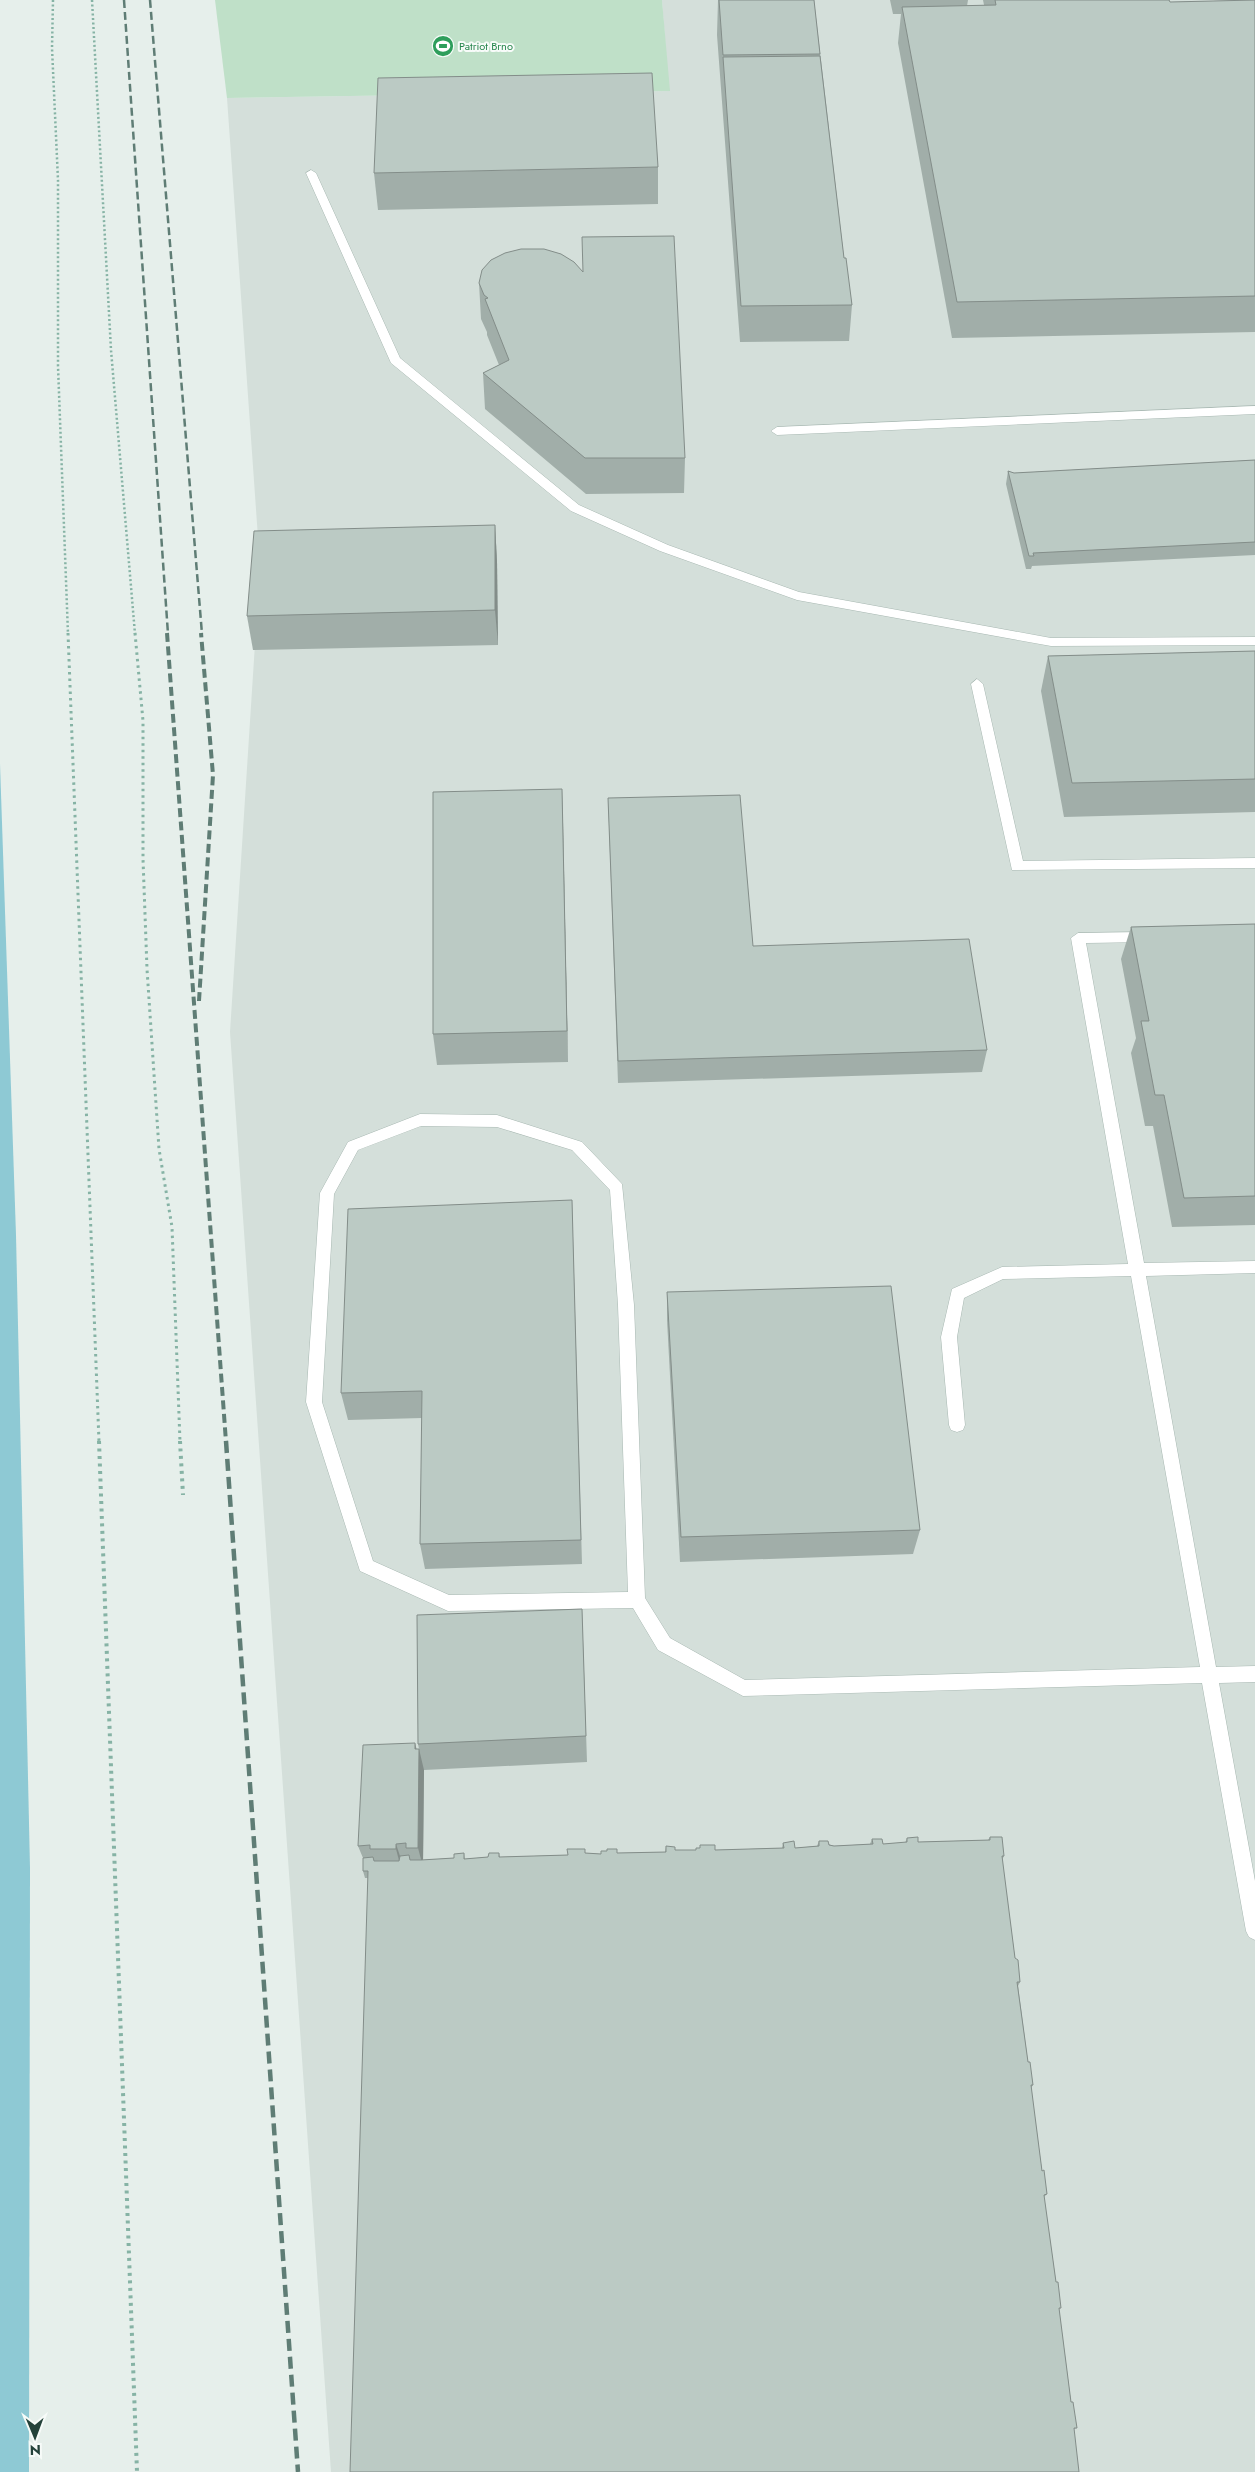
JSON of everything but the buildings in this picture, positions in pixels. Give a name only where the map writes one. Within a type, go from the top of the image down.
[{"type":"lane","points":[[311,173],[395,360],[575,508],[664,548],[797,596],[1051,642],[1255,641]]},
{"type":"lane","points":[[777,431],[1255,410]]},
{"type":"lane","points":[[977,684],[1017,866],[1255,863]]},
{"type":"lane","points":[[1166,937],[1078,938],[1255,1931]]},
{"type":"lane","points":[[636,1600],[448,1603],[366,1566],[314,1402],[327,1193],[353,1146],[420,1120],[497,1121],[577,1146],[617,1188],[626,1305],[636,1600],[664,1644],[743,1688],[1255,1674]]},
{"type":"lane","points":[[957,1425],[950,1337],[957,1294],[1002,1273],[1255,1267]]},
{"type":"path","points":[[53,0],[52,48],[58,180],[58,366],[131,2252],[137,2472]]},
{"type":"path","points":[[92,0],[111,350],[143,721],[143,859],[147,969],[159,1149],[172,1227],[175,1354],[183,1495]]},
{"type":"shaded area","points":[[662,0],[1255,0],[1255,2472],[331,2472],[230,1032],[260,566],[227,98],[669,91]]},
{"type":"green space","name":"Patriot Brno","points":[[215,0],[662,0],[670,91],[227,98]]},
{"type":"water","points":[[0,764],[16,1235],[30,1868],[29,2472],[0,2472]]},
{"type":"railway","points":[[124,0],[168,634]]},
{"type":"railway","points":[[150,0],[202,634]]},
{"type":"railway","points":[[167,633],[226,1442]]},
{"type":"railway","points":[[199,1001],[213,775],[201,633]]},
{"type":"railway","points":[[226,1441],[298,2472]]},
{"type":"place","name":"Patriot Brno","points":[[443,46]]}]
